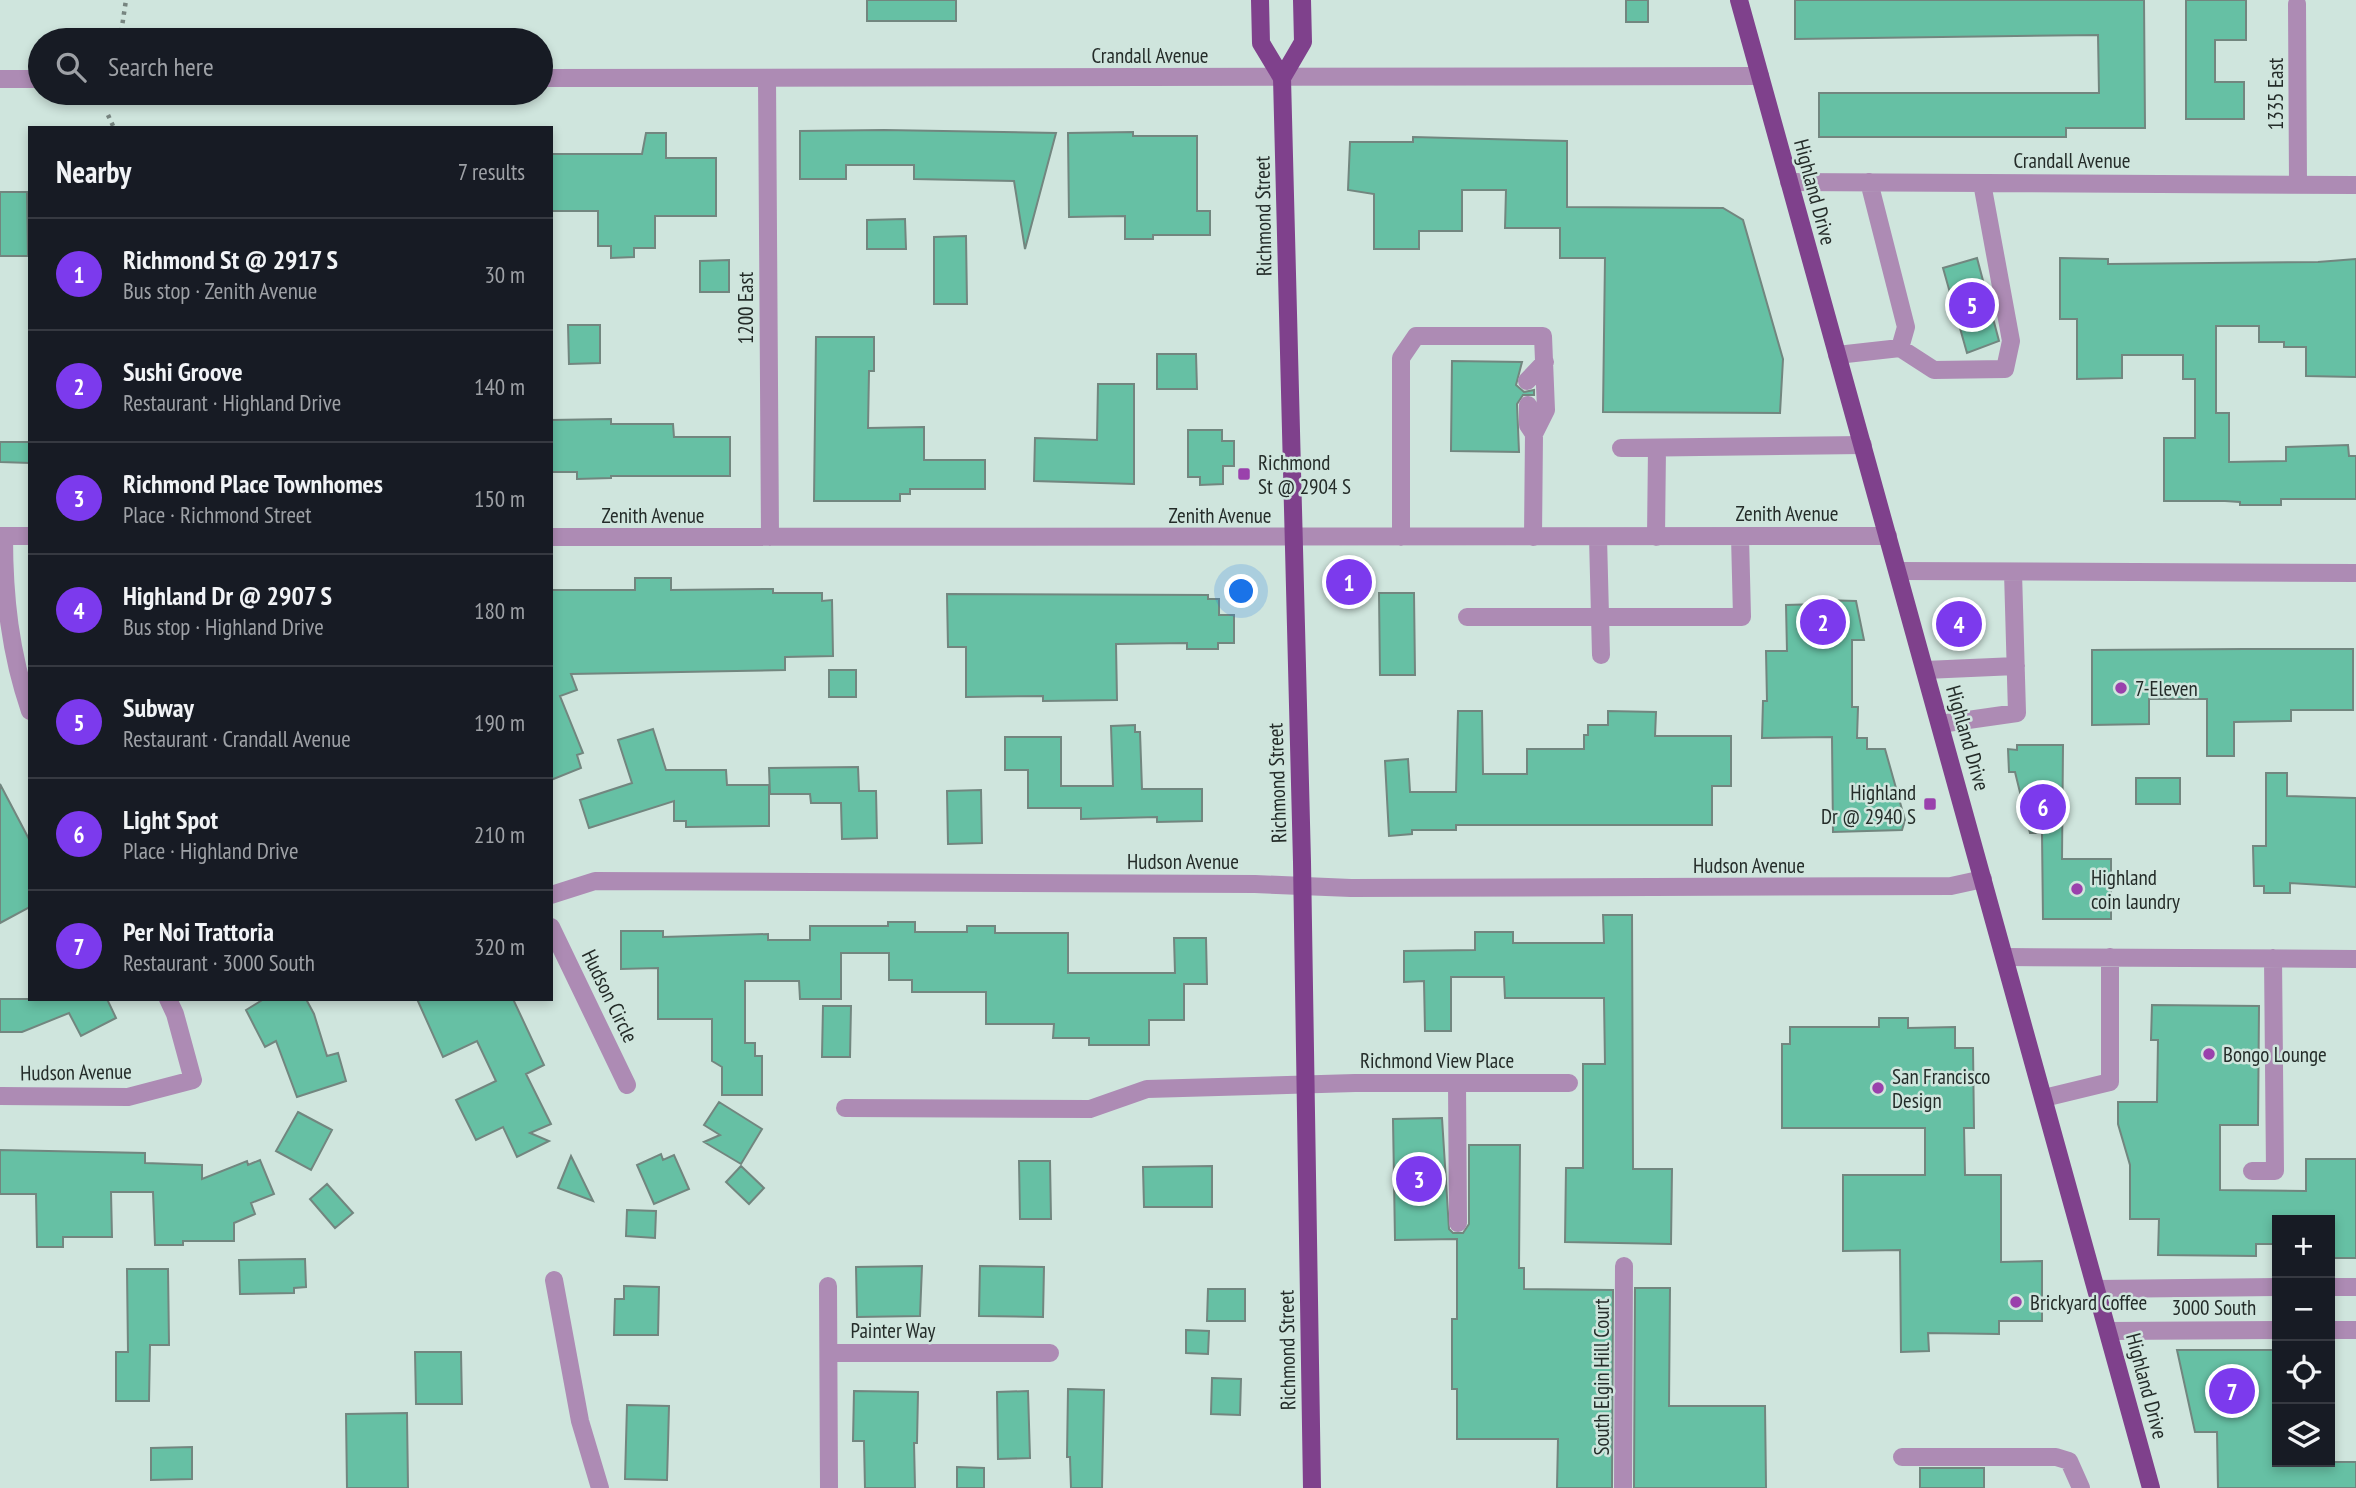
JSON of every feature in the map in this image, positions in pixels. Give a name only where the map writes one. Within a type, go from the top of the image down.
[{"type":"main road","name":"Richmond Street","points":[[1260,0],[1261,43],[1282,78],[1302,886],[1311,1488]]},
{"type":"main road","points":[[1282,78],[1303,42],[1301,0]]},
{"type":"main road","name":"Highland Drive","points":[[1739,0],[2151,1488]]},
{"type":"street","name":"1335 East","points":[[2297,4],[2298,184]]},
{"type":"street","name":"Crandall Avenue","points":[[553,78],[1760,76]]},
{"type":"street","name":"1200 East","points":[[767,78],[769,537]]},
{"type":"street","points":[[0,79],[28,79]]},
{"type":"street","name":"Crandall Avenue","points":[[1788,182],[2356,185]]},
{"type":"street","points":[[1869,182],[1906,327],[1900,348]]},
{"type":"street","points":[[1837,355],[1900,348],[1934,370],[2005,369],[2011,341],[1982,183]]},
{"type":"street","points":[[1401,537],[1401,358],[1416,336],[1543,336],[1546,410],[1534,434],[1533,537]]},
{"type":"street","points":[[1527,381],[1545,362]]},
{"type":"street","points":[[1528,405],[1528,425],[1534,434]]},
{"type":"street","points":[[1621,448],[1863,444]]},
{"type":"street","points":[[1656,537],[1657,448]]},
{"type":"street","points":[[28,536],[2,536],[5,604],[15,667],[28,705]]},
{"type":"street","points":[[1467,617],[1742,617],[1740,536]]},
{"type":"street","name":"Zenith Avenue","points":[[553,537],[1888,536]]},
{"type":"street","points":[[1598,537],[1601,655]]},
{"type":"street","points":[[1898,571],[2356,573]]},
{"type":"street","points":[[1940,724],[2017,713],[2013,572]]},
{"type":"street","points":[[1925,670],[2016,666]]},
{"type":"street","name":"Hudson Avenue","points":[[553,894],[595,881],[1937,887],[1983,879]]},
{"type":"street","name":"Hudson Circle","points":[[553,930],[627,1085]]},
{"type":"street","points":[[2004,957],[2356,959]]},
{"type":"street","points":[[2044,1098],[2110,1082],[2110,957]]},
{"type":"street","points":[[2252,1171],[2275,1171],[2273,958]]},
{"type":"street","name":"Hudson Avenue","points":[[0,1097],[128,1097],[193,1080],[176,1014],[169,1001]]},
{"type":"street","points":[[1457,1083],[1458,1223]]},
{"type":"street","name":"Richmond View Place","points":[[845,1108],[1090,1109],[1147,1089],[1569,1083]]},
{"type":"street","name":"South Elgin Hill Court","points":[[1623,1488],[1624,1266]]},
{"type":"street","points":[[554,1280],[580,1421],[600,1488]]},
{"type":"street","points":[[828,1286],[829,1353]]},
{"type":"street","points":[[2097,1289],[2272,1287]]},
{"type":"street","points":[[2335,1287],[2356,1287]]},
{"type":"street","name":"3000 South","points":[[2108,1331],[2272,1330]]},
{"type":"street","points":[[2335,1330],[2356,1330]]},
{"type":"street","name":"Painter Way","points":[[829,1488],[829,1353],[1050,1353]]},
{"type":"street","points":[[1902,1457],[2056,1457],[2069,1461],[2081,1488]]},
{"type":"path","points":[[122,28],[126,0]]},
{"type":"path","points":[[108,115],[113,126]]},
{"type":"building","points":[[867,0],[956,0],[956,21],[867,21]]},
{"type":"building","points":[[1626,0],[1648,0],[1648,22],[1626,22]]},
{"type":"building","points":[[1795,0],[2144,0],[2145,128],[2066,128],[2066,137],[1819,137],[1819,93],[2099,93],[2098,35],[1795,39]]},
{"type":"building","points":[[2186,0],[2246,0],[2246,40],[2215,40],[2215,82],[2244,82],[2244,119],[2186,119]]},
{"type":"building","points":[[800,131],[1056,133],[1025,249],[1014,181],[914,179],[914,165],[846,165],[846,179],[800,179]]},
{"type":"building","points":[[1133,132],[1133,136],[1197,136],[1197,211],[1210,211],[1210,235],[1153,235],[1153,239],[1125,239],[1125,216],[1069,217],[1068,133]]},
{"type":"building","points":[[646,133],[666,133],[666,158],[716,158],[716,216],[655,216],[655,248],[634,248],[634,257],[611,258],[611,246],[598,246],[598,211],[553,211],[553,154],[642,154]]},
{"type":"building","points":[[1413,137],[1567,141],[1567,207],[1723,208],[1743,220],[1783,359],[1780,413],[1603,412],[1605,258],[1560,258],[1560,228],[1505,228],[1506,190],[1462,190],[1462,231],[1419,231],[1419,249],[1374,249],[1374,194],[1348,190],[1350,142],[1413,142]]},
{"type":"building","points":[[0,192],[27,192],[28,256],[0,256]]},
{"type":"building","points":[[905,219],[906,249],[867,249],[867,220]]},
{"type":"building","points":[[966,236],[967,304],[934,304],[934,237]]},
{"type":"building","points":[[1977,258],[1999,341],[1967,353],[1943,268]]},
{"type":"building","points":[[2060,258],[2108,259],[2108,264],[2318,262],[2356,259],[2356,377],[2306,376],[2306,347],[2284,347],[2284,342],[2259,342],[2259,326],[2216,326],[2216,413],[2229,413],[2229,462],[2286,461],[2286,447],[2348,445],[2349,456],[2356,456],[2356,499],[2281,499],[2281,505],[2164,501],[2164,438],[2195,438],[2195,379],[2183,379],[2183,355],[2122,355],[2122,378],[2077,379],[2077,319],[2060,319]]},
{"type":"building","points":[[729,260],[729,292],[700,292],[700,261]]},
{"type":"building","points":[[568,325],[600,325],[600,363],[569,364]]},
{"type":"building","points":[[816,337],[874,337],[874,371],[869,371],[868,428],[924,427],[924,460],[985,460],[985,489],[910,489],[910,494],[900,494],[900,501],[814,501]]},
{"type":"building","points":[[1157,354],[1196,354],[1197,389],[1157,389]]},
{"type":"building","points":[[1452,361],[1522,362],[1516,385],[1524,392],[1534,390],[1534,395],[1523,395],[1517,404],[1519,452],[1451,451]]},
{"type":"building","points":[[1098,384],[1134,384],[1134,484],[1034,481],[1035,438],[1097,440]]},
{"type":"building","points":[[611,419],[611,424],[673,424],[674,437],[730,437],[730,476],[611,476],[577,479],[577,472],[553,472],[553,420]]},
{"type":"building","points":[[1188,430],[1222,430],[1222,441],[1234,441],[1234,466],[1223,466],[1223,484],[1200,485],[1200,477],[1188,477]]},
{"type":"building","points":[[0,442],[28,442],[28,463],[0,462]]},
{"type":"building","points":[[635,578],[671,578],[671,590],[773,589],[773,593],[822,593],[822,601],[832,600],[833,656],[785,657],[785,670],[571,674],[577,690],[560,696],[583,753],[577,755],[581,768],[553,779],[553,590],[635,590]]},
{"type":"building","points":[[1379,593],[1414,593],[1415,675],[1380,675]]},
{"type":"building","points":[[947,594],[1208,595],[1208,599],[1219,599],[1219,615],[1234,615],[1234,643],[1218,643],[1218,649],[1187,649],[1187,643],[1116,644],[1117,700],[1043,701],[1043,696],[966,697],[966,647],[948,647]]},
{"type":"building","points":[[1821,600],[1856,601],[1864,640],[1852,640],[1852,707],[1858,707],[1857,738],[1867,738],[1867,749],[1885,749],[1905,820],[1902,830],[1833,832],[1832,737],[1762,738],[1763,701],[1767,701],[1766,651],[1787,651],[1786,605],[1821,604]]},
{"type":"building","points":[[2353,649],[2353,710],[2291,710],[2291,721],[2234,722],[2234,756],[2207,756],[2207,699],[2149,699],[2149,724],[2092,725],[2092,650]]},
{"type":"building","points":[[829,670],[856,670],[856,697],[829,697]]},
{"type":"building","points":[[1458,711],[1482,711],[1483,774],[1527,774],[1527,749],[1584,749],[1584,735],[1588,735],[1588,725],[1608,725],[1608,711],[1656,712],[1655,736],[1731,736],[1731,786],[1712,786],[1712,825],[1456,825],[1456,830],[1412,830],[1412,834],[1389,836],[1385,761],[1408,759],[1410,792],[1456,792]]},
{"type":"building","points":[[1135,725],[1135,732],[1140,732],[1142,789],[1202,789],[1202,821],[1157,822],[1157,817],[1081,819],[1081,808],[1028,808],[1028,770],[1005,770],[1005,737],[1061,737],[1061,786],[1113,786],[1111,726]]},
{"type":"building","points":[[653,729],[666,770],[726,770],[727,785],[769,785],[769,826],[686,827],[686,821],[674,821],[674,801],[589,828],[580,800],[632,783],[618,740]]},
{"type":"building","points":[[2017,745],[2063,745],[2062,859],[2111,859],[2111,919],[2043,919],[2042,833],[2030,833],[2015,772],[2009,772],[2008,749],[2017,750]]},
{"type":"building","points":[[858,767],[859,791],[876,791],[877,838],[842,839],[841,803],[811,803],[810,794],[770,794],[769,768]]},
{"type":"building","points":[[2266,773],[2287,773],[2287,796],[2356,798],[2356,887],[2290,883],[2290,893],[2264,893],[2264,886],[2254,886],[2253,846],[2266,846]]},
{"type":"building","points":[[2136,778],[2180,778],[2180,804],[2136,804]]},
{"type":"building","points":[[0,784],[28,837],[28,908],[0,923]]},
{"type":"building","points":[[981,790],[982,843],[948,844],[947,791]]},
{"type":"building","points":[[1603,915],[1632,915],[1633,1169],[1672,1169],[1671,1244],[1565,1242],[1566,1168],[1583,1168],[1583,1064],[1605,1064],[1604,998],[1505,998],[1504,977],[1451,977],[1451,1031],[1425,1031],[1424,981],[1404,982],[1404,951],[1475,950],[1475,932],[1513,932],[1513,943],[1604,943]]},
{"type":"building","points":[[888,922],[915,922],[915,932],[967,932],[967,926],[995,926],[995,933],[1068,933],[1068,973],[1175,973],[1174,938],[1206,938],[1207,984],[1184,984],[1184,1020],[1149,1020],[1149,1045],[1089,1045],[1089,1038],[1053,1038],[1054,1024],[986,1024],[986,992],[912,992],[912,980],[889,980],[889,953],[841,953],[841,999],[800,999],[799,981],[745,981],[745,1043],[755,1043],[755,1056],[762,1056],[762,1095],[722,1095],[722,1067],[712,1061],[712,1019],[658,1019],[658,968],[621,969],[621,931],[663,931],[663,937],[768,934],[768,940],[810,940],[810,926],[888,926]]},
{"type":"building","points":[[0,999],[108,1001],[116,1018],[81,1036],[69,1013],[22,1032],[0,1032]]},
{"type":"building","points":[[261,1001],[307,1001],[327,1056],[338,1053],[346,1081],[297,1097],[276,1041],[265,1047],[246,1010]]},
{"type":"building","points":[[418,1001],[514,1001],[544,1065],[526,1074],[551,1124],[530,1133],[549,1141],[517,1157],[503,1127],[476,1140],[456,1100],[496,1081],[477,1041],[443,1057]]},
{"type":"building","points":[[2152,1005],[2259,1006],[2258,1125],[2220,1125],[2220,1190],[2306,1191],[2306,1159],[2356,1159],[2356,1258],[2335,1258],[2335,1215],[2272,1215],[2272,1244],[2256,1244],[2256,1256],[2158,1255],[2159,1219],[2130,1219],[2130,1165],[2118,1124],[2118,1102],[2157,1102],[2158,1040],[2151,1040]]},
{"type":"building","points":[[823,1006],[851,1006],[850,1057],[822,1057]]},
{"type":"building","points":[[1879,1018],[1908,1018],[1908,1028],[1955,1027],[1955,1048],[1973,1048],[1974,1128],[1964,1128],[1965,1175],[2001,1175],[2001,1262],[2042,1261],[2042,1321],[1999,1321],[1999,1334],[1928,1333],[1929,1351],[1901,1352],[1900,1250],[1843,1251],[1843,1175],[1925,1175],[1925,1128],[1782,1128],[1782,1044],[1790,1044],[1790,1027],[1879,1027]]},
{"type":"building","points":[[719,1102],[762,1129],[741,1164],[704,1142],[720,1135],[704,1125]]},
{"type":"building","points":[[298,1112],[332,1130],[311,1170],[276,1151]]},
{"type":"building","points":[[1442,1118],[1449,1229],[1453,1233],[1463,1233],[1469,1224],[1469,1145],[1520,1145],[1519,1268],[1524,1268],[1524,1289],[1613,1290],[1612,1488],[1557,1488],[1558,1439],[1457,1439],[1457,1389],[1452,1389],[1452,1319],[1457,1319],[1457,1239],[1395,1240],[1393,1119]]},
{"type":"building","points":[[0,1150],[145,1153],[145,1163],[202,1165],[202,1179],[247,1161],[248,1165],[260,1160],[274,1194],[251,1203],[255,1214],[234,1223],[234,1241],[183,1241],[183,1245],[155,1245],[153,1192],[111,1192],[112,1237],[63,1237],[63,1247],[37,1247],[36,1194],[0,1194]]},
{"type":"building","points":[[661,1154],[663,1160],[674,1155],[689,1189],[654,1204],[637,1165]]},
{"type":"building","points":[[571,1156],[593,1201],[558,1188]]},
{"type":"building","points":[[1019,1161],[1050,1161],[1051,1219],[1020,1219]]},
{"type":"building","points":[[741,1166],[764,1188],[749,1204],[726,1182]]},
{"type":"building","points":[[1212,1166],[1212,1207],[1144,1207],[1143,1167]]},
{"type":"building","points":[[327,1184],[353,1213],[335,1228],[310,1199]]},
{"type":"building","points":[[627,1210],[656,1211],[655,1238],[626,1236]]},
{"type":"building","points":[[305,1259],[306,1287],[294,1288],[294,1293],[240,1294],[239,1260]]},
{"type":"building","points":[[922,1266],[920,1316],[857,1317],[856,1267]]},
{"type":"building","points":[[980,1266],[1044,1267],[1043,1317],[979,1316]]},
{"type":"building","points":[[127,1269],[168,1269],[169,1345],[150,1345],[149,1401],[116,1401],[116,1352],[128,1352]]},
{"type":"building","points":[[624,1286],[659,1287],[658,1335],[614,1335],[615,1299],[624,1299]]},
{"type":"building","points":[[1635,1288],[1670,1288],[1669,1406],[1765,1406],[1766,1488],[1634,1488]]},
{"type":"building","points":[[1208,1289],[1245,1289],[1245,1321],[1207,1321]]},
{"type":"building","points":[[1186,1330],[1209,1331],[1208,1354],[1186,1353]]},
{"type":"building","points":[[2177,1350],[2272,1350],[2272,1467],[2335,1467],[2335,1462],[2356,1462],[2356,1488],[2218,1488],[2217,1432],[2195,1432]]},
{"type":"building","points":[[415,1352],[461,1352],[462,1404],[416,1404]]},
{"type":"building","points":[[1212,1378],[1241,1379],[1240,1415],[1211,1414]]},
{"type":"building","points":[[1068,1389],[1104,1390],[1102,1488],[1071,1488],[1070,1457],[1067,1457]]},
{"type":"building","points":[[854,1391],[918,1392],[917,1443],[914,1443],[915,1488],[865,1488],[864,1441],[853,1441]]},
{"type":"building","points":[[1028,1391],[1030,1458],[998,1459],[997,1392]]},
{"type":"building","points":[[627,1405],[669,1406],[667,1480],[625,1479]]},
{"type":"building","points":[[407,1413],[408,1488],[347,1488],[346,1414]]},
{"type":"building","points":[[192,1447],[192,1479],[151,1480],[151,1448]]},
{"type":"building","points":[[957,1467],[984,1468],[984,1488],[957,1488]]},
{"type":"building","points":[[1920,1468],[1984,1468],[1984,1488],[1920,1488]]},
{"type":"place","name":"Subway","points":[[1972,305]]},
{"type":"place","name":"Richmond St @ 2904 S","points":[[1244,474]]},
{"type":"place","name":"Richmond St @ 2917 S","points":[[1349,582]]},
{"type":"place","name":"Sushi Groove","points":[[1823,622]]},
{"type":"place","name":"Highland Dr @ 2907 S","points":[[1959,624]]},
{"type":"place","name":"7-Eleven","points":[[2121,688]]},
{"type":"place","name":"Highland Dr @ 2940 S","points":[[1930,804]]},
{"type":"place","name":"Light Spot","points":[[2043,807]]},
{"type":"place","name":"Highland coin laundry","points":[[2077,889]]},
{"type":"place","name":"Bongo Lounge","points":[[2209,1054]]},
{"type":"place","name":"San Francisco Design","points":[[1878,1088]]},
{"type":"place","name":"Richmond Place Townhomes","points":[[1419,1179]]},
{"type":"place","name":"Brickyard Coffee","points":[[2016,1302]]},
{"type":"place","name":"Per Noi Trattoria","points":[[2232,1391]]}]
